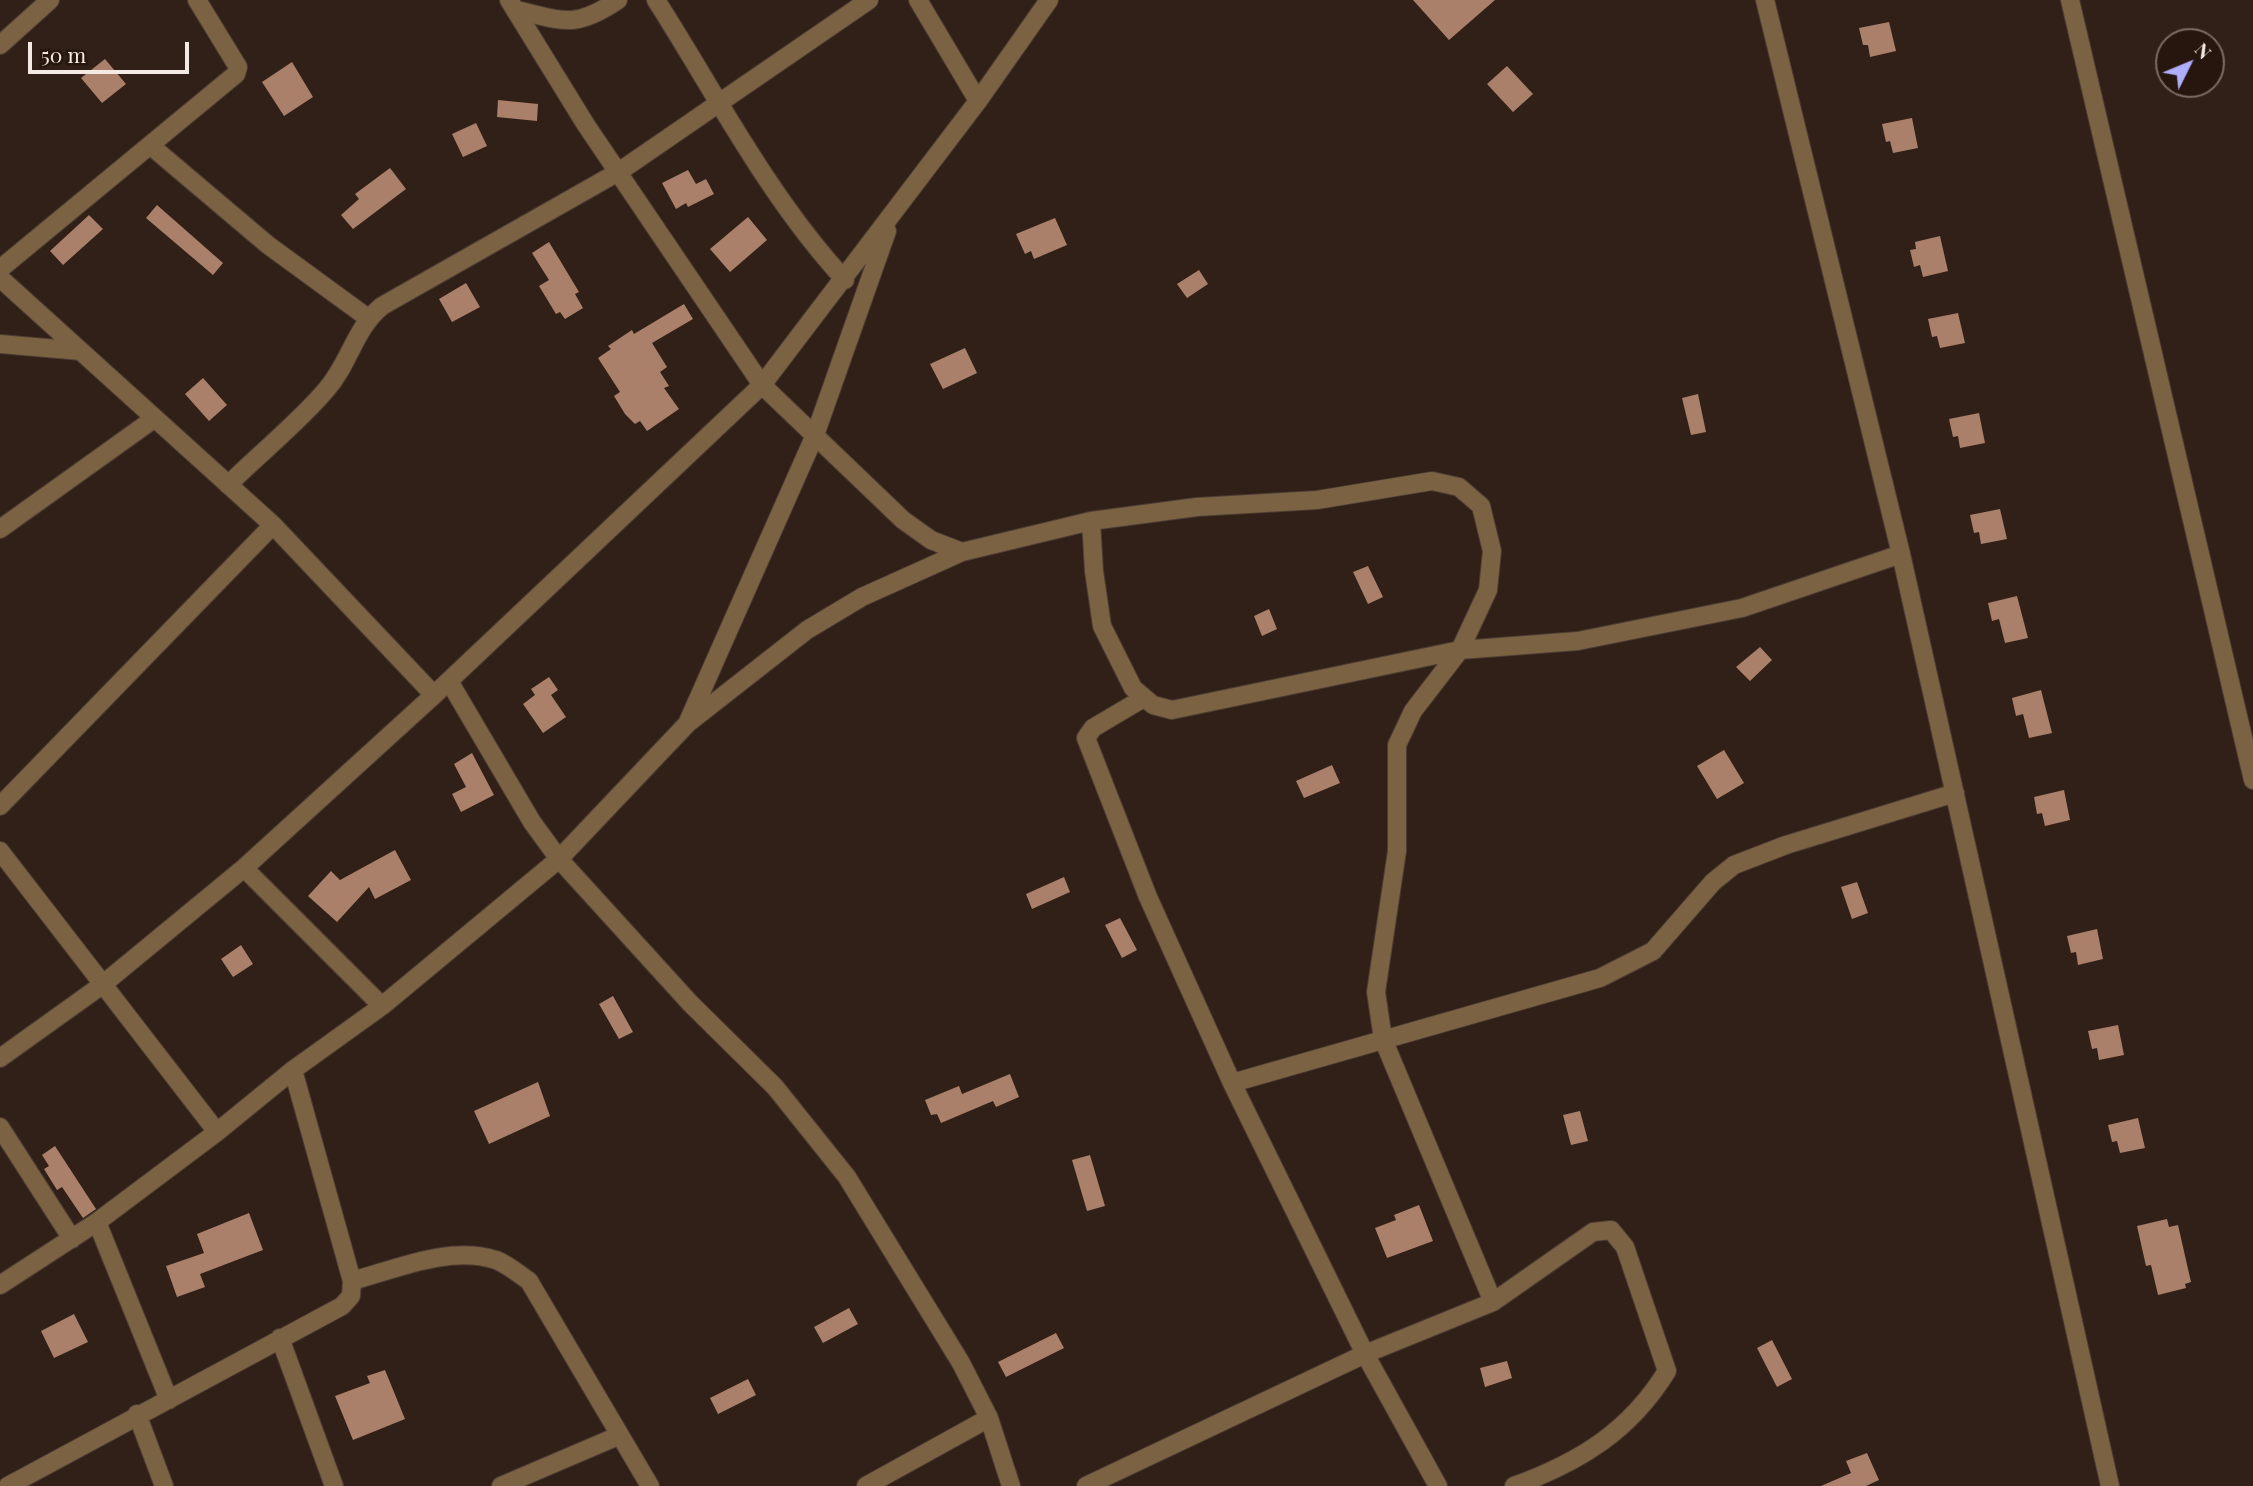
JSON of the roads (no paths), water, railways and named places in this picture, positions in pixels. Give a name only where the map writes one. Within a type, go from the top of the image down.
[{"type":"street","points":[[0,45],[50,0]]},
{"type":"street","points":[[0,269],[238,71],[197,0]]},
{"type":"street","points":[[512,5],[565,21],[581,21],[618,0]]},
{"type":"street","points":[[656,0],[780,197],[821,254],[845,280]]},
{"type":"street","points":[[229,485],[326,390],[368,318],[440,272],[620,171],[869,0]]},
{"type":"street","points":[[918,0],[978,102]]},
{"type":"street","points":[[0,1058],[102,985],[244,867],[434,695],[762,385],[845,280],[978,102],[1049,0]]},
{"type":"street","points":[[1765,0],[1901,554],[2110,1486]]},
{"type":"street","points":[[2070,0],[2253,780]]},
{"type":"street","points":[[512,5],[586,125],[620,171],[762,385],[903,520],[931,540],[961,552]]},
{"type":"street","points":[[151,146],[268,245],[368,318]]},
{"type":"street","points":[[687,724],[815,435],[893,214]]},
{"type":"street","points":[[0,278],[273,525],[434,695]]},
{"type":"street","points":[[0,344],[81,351]]},
{"type":"street","points":[[0,529],[155,418]]},
{"type":"street","points":[[0,1285],[97,1222],[217,1132],[293,1070],[382,1006],[558,859],[687,724],[807,630],[862,597],[961,552],[1091,521],[1223,503],[1317,500],[1432,481],[1459,487],[1481,506],[1492,551],[1488,590],[1460,650],[1413,711],[1397,745],[1397,851],[1376,992],[1383,1039],[1493,1302]]},
{"type":"street","points":[[1091,521],[1094,571],[1102,626],[1133,688],[1142,699],[1172,710],[1460,650],[1578,641],[1741,608],[1901,554]]},
{"type":"street","points":[[0,806],[273,525]]},
{"type":"street","points":[[449,681],[532,822],[558,859],[690,1003],[775,1087],[847,1177],[961,1363],[989,1418],[1012,1486]]},
{"type":"street","points":[[1142,699],[1093,729],[1086,738],[1148,897],[1232,1083],[1366,1354],[1437,1486]]},
{"type":"street","points":[[1232,1083],[1600,978],[1653,951],[1713,881],[1734,865],[1786,845],[1955,793]]},
{"type":"street","points":[[0,851],[217,1132]]},
{"type":"street","points":[[244,867],[382,1006]]},
{"type":"street","points":[[8,1486],[137,1414],[169,1400],[342,1306],[351,1296],[352,1281],[293,1070]]},
{"type":"street","points":[[0,1127],[72,1239]]},
{"type":"street","points":[[97,1222],[169,1400]]},
{"type":"street","points":[[1086,1486],[1366,1354],[1493,1302],[1593,1231],[1611,1230],[1625,1247],[1667,1371],[1650,1400],[1604,1443],[1541,1476],[1514,1486]]},
{"type":"street","points":[[352,1281],[443,1256],[498,1260],[528,1281],[649,1486]]},
{"type":"street","points":[[280,1338],[334,1486]]},
{"type":"street","points":[[137,1414],[164,1486]]},
{"type":"street","points":[[866,1486],[989,1418]]},
{"type":"street","points":[[501,1486],[618,1436]]}]
